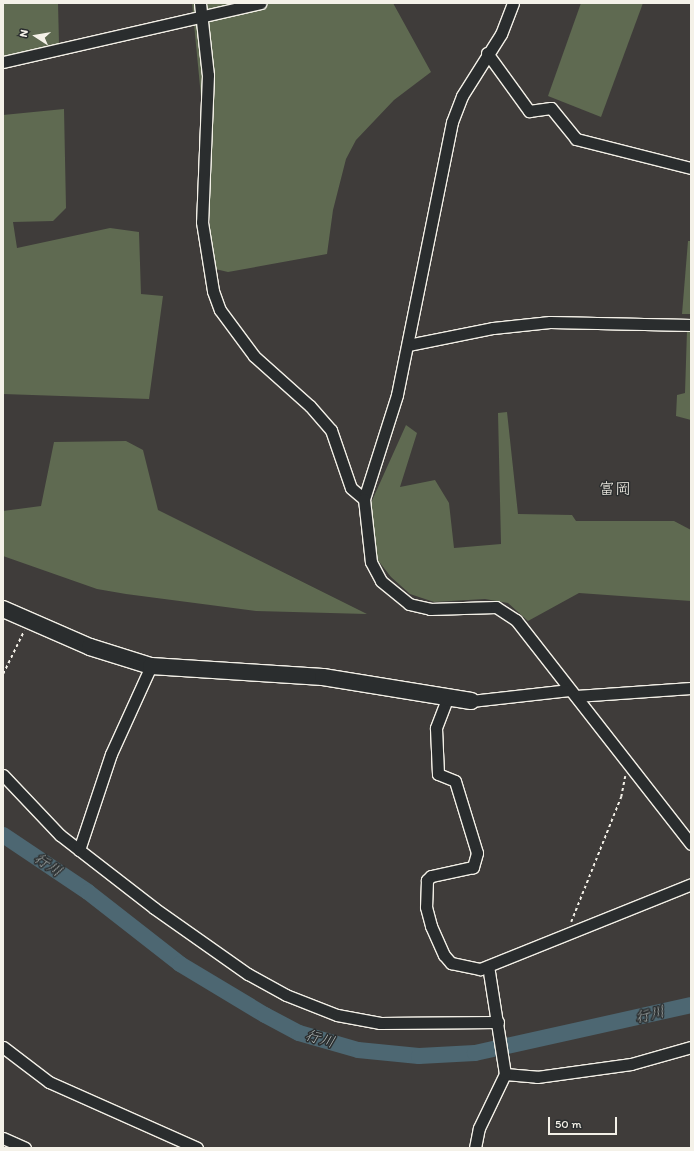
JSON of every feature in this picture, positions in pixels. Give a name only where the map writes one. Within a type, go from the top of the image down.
[{"type":"street","points":[[200,3],[203,16],[208,75],[202,222],[213,291],[220,310],[254,356],[310,406],[331,430],[351,488],[364,499]]},
{"type":"street","points":[[3,62],[260,3]]},
{"type":"street","points":[[513,3],[501,34],[487,53],[452,122],[408,345],[380,456],[364,499],[371,562],[393,593],[418,608],[482,605],[502,610],[525,631],[691,844]]},
{"type":"street","points":[[487,53],[529,111],[550,108],[576,139],[691,168]]},
{"type":"street","points":[[408,345],[493,328],[550,322],[691,325]]},
{"type":"street","points":[[3,609],[90,647],[151,666],[323,677],[447,699],[471,701],[572,693],[691,688]]},
{"type":"street","points":[[79,850],[111,754],[151,666]]},
{"type":"street","points":[[447,699],[436,728],[438,774],[455,781],[477,853],[473,867],[431,876],[425,892],[426,907],[437,943],[451,963],[480,969],[691,884]]},
{"type":"street","points":[[3,775],[60,835],[79,850],[248,974],[293,998],[337,1015],[380,1023],[498,1022]]},
{"type":"street","points":[[475,1148],[479,1128],[505,1072],[501,1033],[488,966]]},
{"type":"street","points":[[3,1047],[49,1082],[197,1148]]},
{"type":"street","points":[[505,1072],[536,1077],[631,1064],[691,1047]]},
{"type":"street","points":[[3,1138],[25,1148]]},
{"type":"path","points":[[3,674],[29,620]]},
{"type":"path","points":[[566,935],[621,798],[628,763]]},
{"type":"green space","points":[[3,3],[58,3],[59,44],[3,57]]},
{"type":"green space","points":[[192,3],[393,3],[431,72],[394,100],[356,140],[346,159],[333,210],[327,254],[228,272],[211,268],[209,180]]},
{"type":"green space","points":[[581,3],[643,3],[601,117],[548,96]]},
{"type":"green space","points":[[64,109],[66,208],[53,221],[13,222],[17,248],[110,228],[139,232],[141,294],[163,296],[149,399],[3,394],[3,115]]},
{"type":"green space","points":[[688,241],[691,241],[691,314],[682,314]]},
{"type":"green space","points":[[687,330],[691,330],[691,420],[676,416],[677,395],[685,393]]},
{"type":"green space","points":[[507,412],[518,514],[572,515],[576,521],[674,521],[691,530],[691,601],[579,593],[528,621],[508,603],[485,599],[434,602],[410,594],[391,577],[377,559],[370,505],[406,425],[417,433],[400,487],[435,480],[449,503],[454,548],[501,544],[498,413]]},
{"type":"green space","points":[[126,441],[143,450],[158,510],[367,614],[256,611],[126,594],[97,589],[3,556],[3,511],[41,506],[54,442]]},
{"type":"waterway","name":"行川","points":[[3,835],[88,892],[180,964],[265,1015],[299,1033],[358,1050],[419,1056],[475,1053],[691,1005]]},
{"type":"district","name":"富岡","points":[[615,489]]}]
